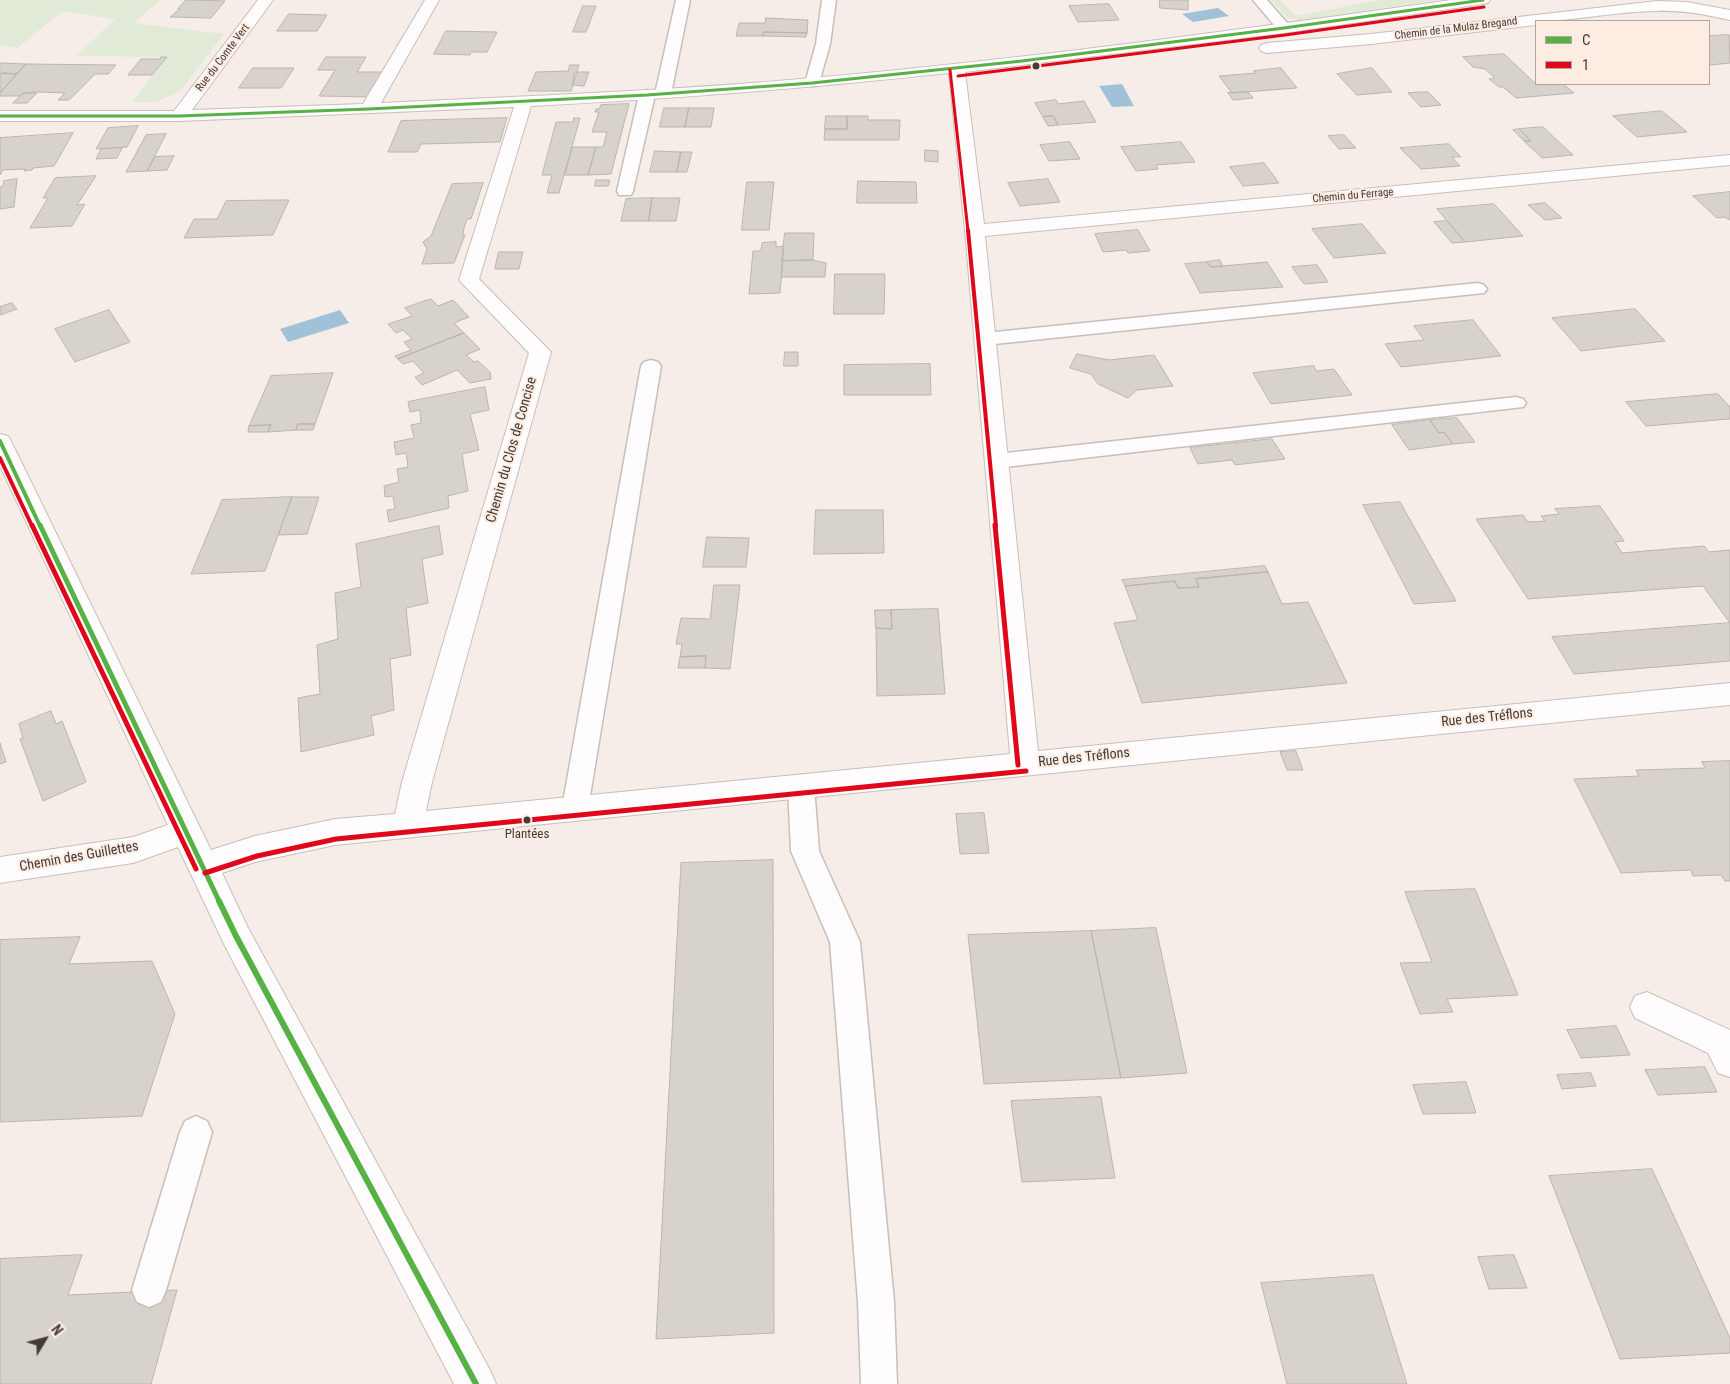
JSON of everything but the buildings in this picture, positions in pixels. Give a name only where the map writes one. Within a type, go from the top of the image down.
[{"type":"street","name":"Rue du Comte Vert","points":[[179,116],[266,0]]},
{"type":"street","points":[[370,109],[432,0]]},
{"type":"street","points":[[0,116],[179,116],[370,109],[655,94],[812,82],[957,69],[1182,42],[1483,0]]},
{"type":"street","name":"Chemin de la Mulaz Bregand","points":[[1182,42],[1196,46],[1222,48],[1280,47],[1371,39],[1656,6],[1686,7],[1730,15]]},
{"type":"street","points":[[957,69],[975,231],[1026,764]]},
{"type":"street","name":"Chemin du Clos de Concise","points":[[408,824],[420,772],[540,352],[469,280],[524,102]]},
{"type":"street","name":"Chemin du Ferrage","points":[[975,231],[1730,160]]},
{"type":"street","points":[[0,441],[186,832],[259,979],[476,1384]]},
{"type":"street","name":"Rue des Tréflons","points":[[203,866],[255,849],[335,832],[1730,694]]},
{"type":"street","name":"Chemin des Guillettes","points":[[0,870],[132,850],[186,832]]},
{"type":"street","points":[[1647,1007],[1720,1042],[1730,1061]]},
{"type":"lane","points":[[625,191],[683,0]]},
{"type":"lane","points":[[812,82],[823,44],[828,0]]},
{"type":"lane","points":[[1260,0],[1284,28]]},
{"type":"lane","points":[[985,339],[1478,289]]},
{"type":"lane","points":[[575,808],[651,366]]},
{"type":"lane","points":[[997,461],[1516,403]]},
{"type":"lane","points":[[801,786],[805,851],[845,942],[876,1302],[879,1384]]},
{"type":"lane","points":[[149,1290],[196,1132]]},
{"type":"green space","points":[[0,0],[160,0],[134,23],[224,34],[181,90],[157,102],[132,102],[167,57],[77,56],[115,19],[63,11],[17,48],[0,45]]},
{"type":"green space","points":[[1271,0],[1281,0],[1295,16],[1380,0],[1439,0],[1299,20],[1288,18]]},
{"type":"water","points":[[1218,8],[1229,16],[1193,22],[1182,14]]},
{"type":"water","points":[[1122,84],[1134,106],[1112,107],[1099,86]]},
{"type":"water","points":[[340,310],[349,323],[288,342],[280,329]]},
{"type":"transit line","name":"C","points":[[0,116],[179,116],[369,109],[647,95],[812,83],[1022,61],[1284,28],[1483,0]]},
{"type":"transit line","name":"1","points":[[958,76],[1285,35],[1484,7]]},
{"type":"transit line","name":"1","points":[[950,70],[968,232],[1018,765]]},
{"type":"transit line","name":"C","points":[[0,441],[236,936],[476,1384]]},
{"type":"transit line","name":"1","points":[[0,458],[196,869]]},
{"type":"transit line","name":"1","points":[[205,873],[257,856],[336,839],[1026,771]]},
{"type":"place","name":"Plantées","points":[[527,820]]}]
